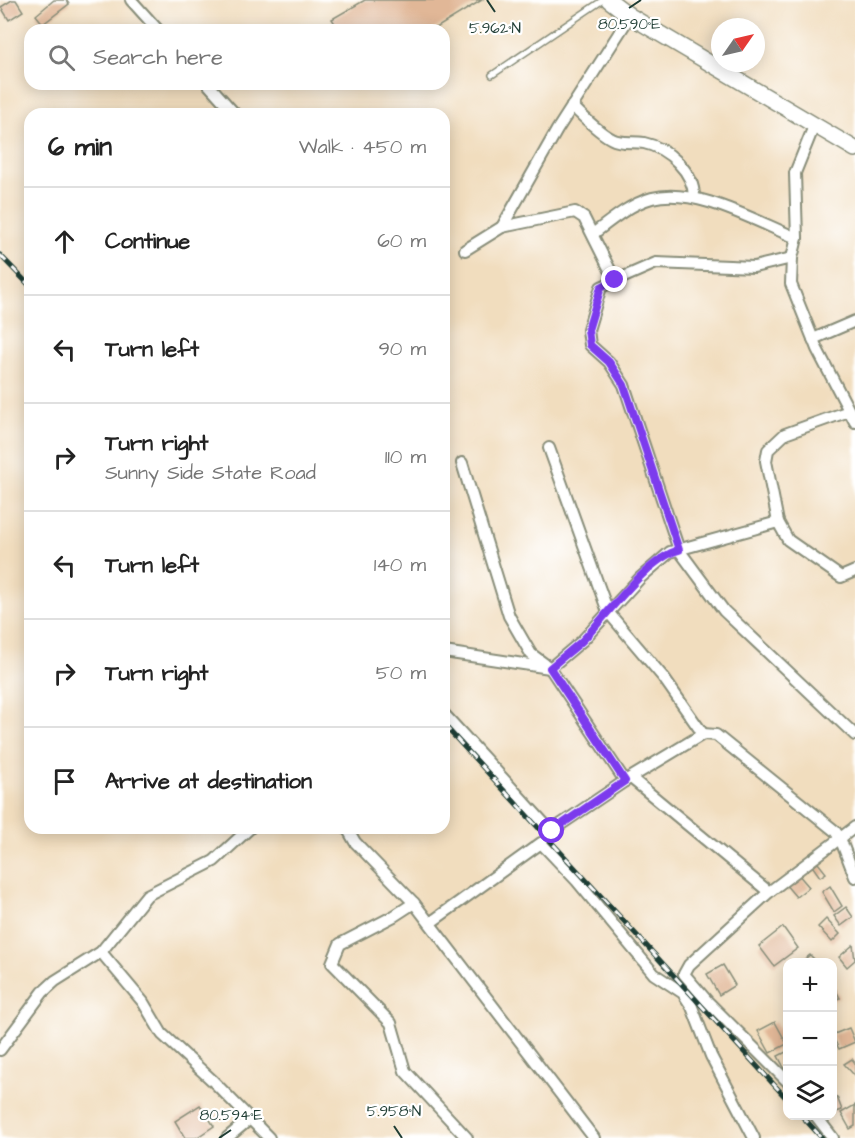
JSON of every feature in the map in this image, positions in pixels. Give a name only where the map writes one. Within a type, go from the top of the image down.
[{"type":"main road","points":[[609,0],[630,16],[855,149]]},
{"type":"street","points":[[130,0],[152,24]]},
{"type":"street","points":[[502,226],[572,106],[630,16]]},
{"type":"street","points":[[213,90],[230,108]]},
{"type":"street","points":[[572,106],[612,140],[646,143],[676,159],[685,169],[694,190],[694,197]]},
{"type":"street","points":[[814,126],[795,173],[797,238],[792,258],[791,284],[813,339],[855,422]]},
{"type":"street","points":[[593,234],[616,217],[649,198],[663,196],[694,197],[797,238]]},
{"type":"street","points":[[465,250],[502,226],[575,212],[584,218],[615,280]]},
{"type":"street","points":[[792,258],[754,267],[656,263],[601,287],[588,330],[590,345],[609,362],[624,385],[679,550],[724,611],[855,735]]},
{"type":"street","points":[[813,339],[855,321]]},
{"type":"street","points":[[849,411],[784,434],[768,450],[766,461],[778,522],[788,540],[841,577],[855,571]]},
{"type":"street","points":[[549,448],[608,612],[663,677],[703,734]]},
{"type":"street","points":[[462,463],[509,616],[531,654],[550,668],[628,779],[770,892]]},
{"type":"street","points":[[450,653],[550,668],[582,641],[640,578],[670,552],[778,522]]},
{"type":"street","points":[[450,720],[552,831],[628,779],[703,734],[716,735],[840,838],[855,877]]},
{"type":"street","points":[[754,1138],[711,1056],[692,1007],[684,974],[689,965],[770,892],[855,827]]},
{"type":"street","points":[[0,1050],[43,992],[55,981],[101,952],[147,895],[214,861],[243,834]]},
{"type":"street","points":[[350,834],[414,903],[594,1138]]},
{"type":"street","points":[[430,923],[541,843],[577,881],[654,974],[687,989],[783,1077]]},
{"type":"street","points":[[414,903],[340,944],[332,963],[391,1023],[405,1071],[467,1138]]},
{"type":"street","points":[[101,952],[143,1002],[162,1034],[269,1138]]},
{"type":"street","points":[[227,1138],[251,1118]]},
{"type":"street","points":[[819,1120],[833,1138]]},
{"type":"lane","points":[[492,75],[603,0]]},
{"type":"building","points":[[16,0],[23,11],[9,20],[1,7]]},
{"type":"building","points":[[54,0],[66,0],[69,4],[43,24],[36,15]]},
{"type":"building","points":[[365,0],[482,0],[443,24],[335,24],[332,19]]},
{"type":"building","points":[[818,863],[826,873],[820,877],[813,867]]},
{"type":"building","points":[[797,873],[809,887],[796,897],[785,884]]},
{"type":"building","points":[[830,886],[842,906],[834,912],[822,892]]},
{"type":"building","points":[[846,907],[853,917],[841,926],[834,916]]},
{"type":"building","points":[[826,919],[840,934],[832,942],[818,927]]},
{"type":"building","points":[[783,927],[798,948],[774,966],[759,946]]},
{"type":"building","points":[[853,945],[855,960],[847,967],[839,957]]},
{"type":"building","points":[[723,965],[735,985],[719,995],[707,974]]},
{"type":"building","points":[[775,1022],[783,1037],[783,1046],[770,1053],[758,1031]]},
{"type":"building","points":[[849,1028],[855,1042],[839,1049],[837,1033]]},
{"type":"building","points":[[783,1054],[783,1066],[778,1056]]},
{"type":"building","points":[[852,1059],[855,1063],[855,1076],[844,1064]]},
{"type":"building","points":[[837,1097],[842,1110],[837,1112]]},
{"type":"building","points":[[200,1105],[214,1126],[196,1138],[185,1138],[175,1121]]},
{"type":"building","points":[[855,1105],[855,1126],[850,1129],[841,1113]]},
{"type":"railway","points":[[0,255],[24,280]]},
{"type":"railway","points":[[450,732],[783,1095]]},
{"type":"railway","points":[[806,1120],[822,1138]]},
{"type":"route","points":[[552,831],[625,781],[550,668],[582,641],[640,578],[670,552],[679,550],[624,385],[609,362],[590,345],[588,330],[601,287],[615,280]]}]
